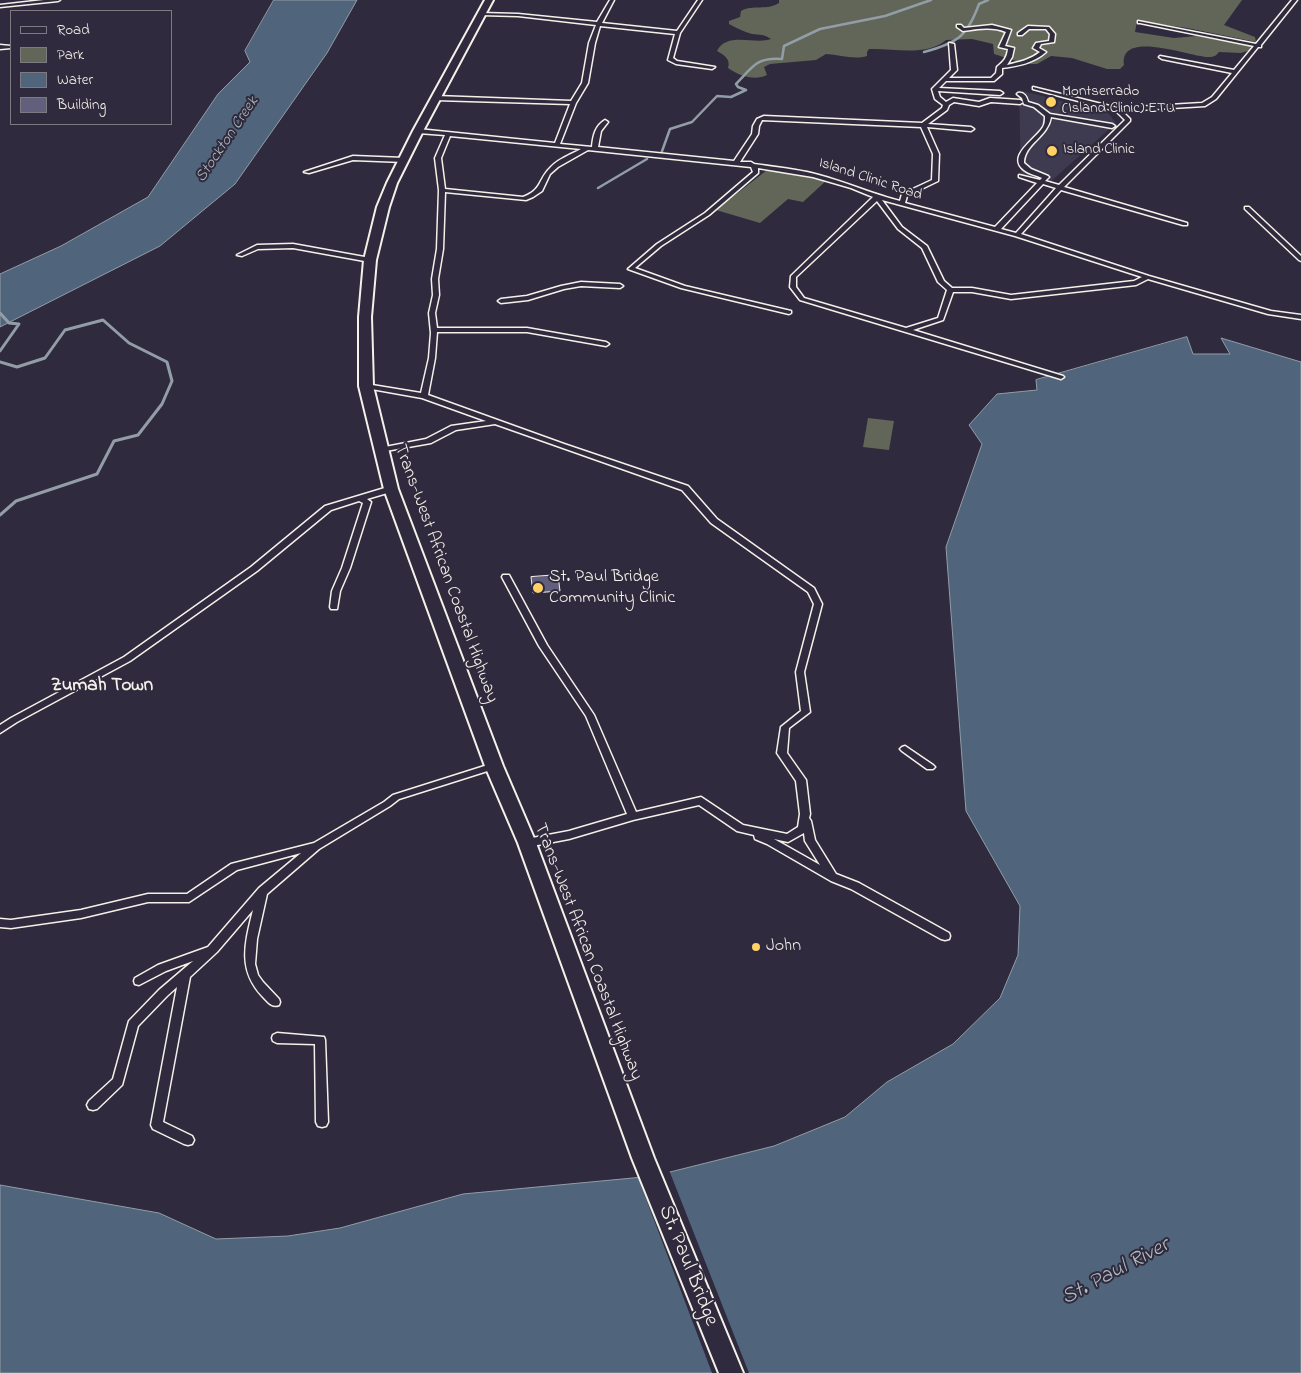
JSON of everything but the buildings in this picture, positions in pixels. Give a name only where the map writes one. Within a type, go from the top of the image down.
[{"type":"highway","name":"Trans-West African Coastal Highway","points":[[489,0],[418,131],[383,207],[370,260],[365,317],[366,386],[391,489],[494,766],[527,843],[644,1158]]},
{"type":"highway","name":"St. Paul Bridge","points":[[644,1158],[731,1373]]},
{"type":"street","points":[[0,6],[58,0]]},
{"type":"street","points":[[557,145],[578,90],[584,86],[589,68],[592,43],[598,23],[612,0]]},
{"type":"street","points":[[700,0],[678,32],[670,59],[672,61],[712,67]]},
{"type":"street","points":[[1035,88],[1118,110],[1203,105],[1214,98],[1295,0]]},
{"type":"street","points":[[480,14],[598,23],[678,32]]},
{"type":"street","points":[[1140,22],[1258,46]]},
{"type":"street","points":[[959,26],[963,30],[990,27],[1004,28],[1009,31],[1002,46],[1010,48],[1010,56],[1007,63],[1000,67]]},
{"type":"street","points":[[1000,67],[1014,65],[1040,56],[1043,52],[1036,48],[1039,43],[1051,42],[1053,38],[1053,34],[1047,28],[1028,27],[1020,34]]},
{"type":"street","points":[[935,89],[954,70],[951,44]]},
{"type":"street","points":[[1162,57],[1236,72]]},
{"type":"street","points":[[944,79],[992,80],[1000,74],[1000,67]]},
{"type":"street","points":[[935,89],[1000,93]]},
{"type":"street","points":[[935,89],[937,98],[946,104]]},
{"type":"street","points":[[1020,94],[1024,97],[1026,103],[1036,106],[1048,116],[1112,126]]},
{"type":"street","points":[[436,98],[573,103]]},
{"type":"street","points":[[946,104],[953,100],[979,104],[990,100],[1020,102]]},
{"type":"street","points":[[923,125],[946,109],[946,104]]},
{"type":"street","points":[[1018,235],[1060,187],[1128,120],[1118,110]]},
{"type":"street","points":[[997,230],[1046,177],[1025,168],[1021,158],[1027,147],[1043,132],[1048,122],[1048,116]]},
{"type":"street","points":[[736,163],[755,134],[756,126],[760,119],[764,118],[971,129]]},
{"type":"street","points":[[594,149],[600,126],[605,122]]},
{"type":"street","points":[[902,204],[904,195],[935,181],[936,154],[923,125]]},
{"type":"street","name":"Island Clinic Road","points":[[418,131],[751,164],[814,175],[853,187],[878,198],[1018,235],[1147,277],[1270,312],[1301,317]]},
{"type":"street","points":[[424,396],[432,358],[434,330],[432,313],[436,295],[435,279],[440,249],[442,190],[438,158],[448,134]]},
{"type":"street","points":[[442,190],[524,200],[541,190],[552,169],[587,148]]},
{"type":"street","points":[[307,172],[353,158],[404,160]]},
{"type":"street","points":[[751,164],[756,172],[707,214],[659,245],[631,269],[683,287],[789,312]]},
{"type":"street","points":[[1021,176],[1185,224]]},
{"type":"street","points":[[1061,376],[802,299],[793,287],[793,277],[878,198],[900,228],[925,247],[941,282],[950,290],[972,290],[1012,297],[1136,283],[1147,277]]},
{"type":"street","points":[[1247,208],[1301,259]]},
{"type":"street","points":[[240,256],[257,247],[293,246],[370,260]]},
{"type":"street","points":[[502,301],[528,298],[563,287],[581,284],[620,286]]},
{"type":"street","points":[[905,331],[940,319],[950,290]]},
{"type":"street","points":[[434,330],[526,330],[606,344]]},
{"type":"street","points":[[366,386],[424,396],[561,446],[686,488],[714,521],[811,590],[818,604],[800,672],[806,712],[785,727],[782,753],[801,780],[810,841],[834,878]]},
{"type":"street","points":[[380,450],[428,442],[454,428],[496,422]]},
{"type":"street","points":[[0,730],[14,720],[127,659],[254,569],[328,508],[391,489]]},
{"type":"street","points":[[334,607],[336,591],[346,568],[367,502],[358,498]]},
{"type":"street","points":[[506,577],[543,646],[590,714],[632,816]]},
{"type":"street","points":[[905,749],[930,767]]},
{"type":"street","points":[[93,1105],[118,1082],[133,1024],[163,993],[213,949],[262,891],[316,846],[396,797],[494,766]]},
{"type":"street","points":[[527,843],[570,835],[632,816],[701,801],[714,812],[740,828],[770,841],[834,878],[855,886],[945,936]]},
{"type":"street","points":[[740,828],[788,838],[802,829],[805,814]]},
{"type":"street","points":[[0,923],[11,924],[81,914],[148,898],[190,898],[234,867],[316,846]]},
{"type":"street","points":[[262,891],[254,925],[250,964],[262,991],[275,1002]]},
{"type":"street","points":[[139,981],[162,968],[213,949]]},
{"type":"street","points":[[185,975],[157,1125],[188,1140]]},
{"type":"street","points":[[277,1038],[320,1040],[322,1122]]},
{"type":"shaded area","name":"Island Clinic","points":[[1019,90],[1108,113],[1116,123],[1048,184],[1021,176]]},
{"type":"green space","points":[[779,0],[1242,0],[1224,25],[1255,37],[1256,42],[1187,28],[1137,21],[1135,32],[1174,38],[1197,36],[1250,46],[1251,50],[1241,53],[1219,52],[1215,56],[1209,57],[1144,46],[1133,48],[1126,54],[1124,65],[1120,69],[1107,69],[1072,58],[1051,56],[1037,64],[1026,64],[994,54],[993,44],[972,39],[946,40],[938,45],[919,50],[869,49],[867,56],[862,57],[826,54],[816,60],[770,64],[764,67],[767,75],[757,78],[742,75],[728,68],[728,60],[717,51],[722,45],[734,40],[771,39],[764,35],[740,30],[729,24],[729,21],[740,17],[741,11],[750,8],[770,7],[779,3]]},
{"type":"green space","points":[[767,170],[813,176],[827,180],[803,202],[788,199],[760,223],[716,210]]},
{"type":"green space","points":[[868,418],[894,421],[889,450],[863,447]]},
{"type":"water","name":"Stockton Creek","points":[[274,0],[357,0],[327,53],[235,184],[160,246],[0,327],[0,274],[61,246],[148,197],[218,94],[250,62],[245,51]]},
{"type":"water","name":"St. Paul River","points":[[1187,337],[1193,354],[1230,354],[1221,338],[1301,362],[1301,1373],[0,1373],[0,1185],[159,1213],[216,1239],[288,1236],[340,1228],[463,1194],[654,1176],[774,1146],[845,1117],[887,1082],[953,1044],[1000,998],[1018,955],[1020,906],[966,811],[946,547],[982,444],[969,425],[997,394],[1037,390],[1036,380]]},
{"type":"pier","points":[[669,1170],[749,1373],[712,1373],[637,1175]]},
{"type":"waterway","points":[[661,154],[670,129],[692,122],[717,96],[731,97],[746,90],[738,87],[736,84],[756,64],[766,60],[782,59],[784,46],[820,29],[885,16],[931,0]]},
{"type":"waterway","points":[[924,52],[953,42],[970,24],[979,4],[988,0]]},
{"type":"waterway","points":[[598,188],[647,159]]},
{"type":"waterway","points":[[0,313],[9,323],[19,324],[0,351]]},
{"type":"waterway","points":[[0,362],[17,367],[45,358],[65,330],[103,320],[129,343],[167,362],[172,381],[162,404],[138,435],[114,441],[97,474],[16,501],[0,515]]},
{"type":"place","name":"Montserrado (Island Clinic) ETU","points":[[1051,102]]},
{"type":"place","name":"Island Clinic","points":[[1052,151]]},
{"type":"place","name":"St. Paul Bridge Community Clinic","points":[[538,588]]},
{"type":"place","name":"John","points":[[756,947]]},
{"type":"district","name":"Zumah Town","points":[[102,687]]}]
